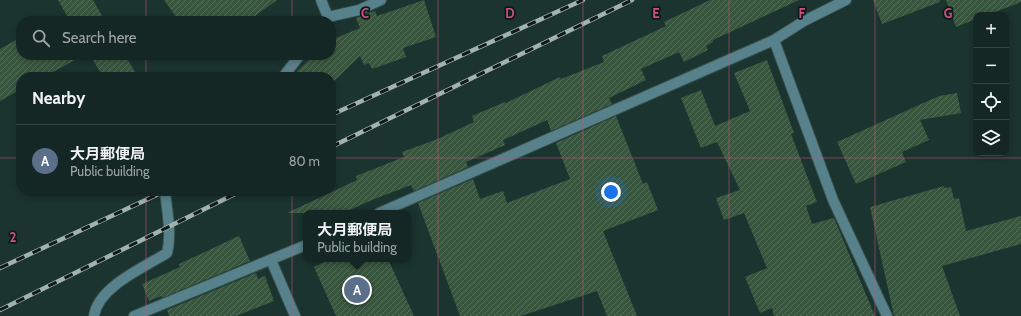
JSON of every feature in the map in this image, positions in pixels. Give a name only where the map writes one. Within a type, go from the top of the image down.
[{"type":"street","points":[[321,0],[325,16]]},
{"type":"street","points":[[336,16],[359,10],[381,0]]},
{"type":"street","points":[[386,210],[774,40],[804,21],[846,0]]},
{"type":"street","points":[[774,40],[833,200],[887,316]]},
{"type":"street","points":[[287,72],[296,60]]},
{"type":"street","points":[[94,316],[95,309],[107,290],[167,253],[169,246],[165,196]]},
{"type":"street","points":[[134,316],[303,246]]},
{"type":"street","points":[[271,260],[295,316]]},
{"type":"building","points":[[58,0],[93,0],[102,16],[67,16]]},
{"type":"building","points":[[164,0],[277,0],[255,16],[175,16]]},
{"type":"building","points":[[424,0],[436,37],[403,48],[406,57],[372,69],[369,63],[364,65],[360,56],[336,79],[336,72],[296,72],[309,60],[336,60],[336,38],[360,28],[356,18],[375,11],[377,16]]},
{"type":"building","points":[[710,0],[799,0],[713,40],[713,42],[706,46],[708,50],[684,62],[679,52],[641,69],[646,80],[609,98],[612,104],[551,131],[547,120],[503,140],[505,145],[466,162],[468,167],[414,191],[411,185],[350,210],[303,210],[303,213],[287,213],[323,196],[336,196],[336,190],[357,180],[356,176],[404,157],[402,152],[435,140],[474,122],[472,116],[505,102],[506,103],[560,77],[561,79],[604,62],[602,56],[666,26],[664,22]]},
{"type":"building","points":[[873,0],[940,0],[940,2],[882,24]]},
{"type":"building","points":[[946,0],[1021,0],[1021,2],[995,12],[973,12],[973,20],[956,27]]},
{"type":"building","points":[[16,40],[16,60],[75,60],[53,72],[16,72],[16,92],[0,101],[0,49]]},
{"type":"building","points":[[93,60],[128,60],[135,72],[100,72]]},
{"type":"building","points":[[767,60],[794,133],[791,134],[817,202],[806,206],[812,224],[834,218],[875,316],[774,316],[772,308],[760,313],[745,277],[767,268],[744,213],[724,220],[716,198],[740,190],[717,142],[701,148],[681,98],[701,90],[715,126],[750,111],[734,73]]},
{"type":"building","points":[[957,93],[961,113],[920,120],[929,140],[902,152],[906,162],[856,184],[837,142],[939,96]]},
{"type":"building","points":[[616,116],[643,184],[647,182],[658,210],[603,231],[637,316],[607,316],[597,291],[521,316],[460,316],[418,203],[473,179],[480,199],[503,191],[507,203],[570,179],[556,143]]},
{"type":"building","points":[[944,186],[945,188],[951,187],[954,199],[959,198],[966,231],[1021,216],[1021,244],[942,266],[960,316],[894,316],[870,207]]},
{"type":"building","points":[[239,236],[250,261],[162,298],[161,296],[149,301],[142,284],[180,267],[179,264]]},
{"type":"building","points":[[324,262],[389,262],[414,316],[336,316],[314,267]]},
{"type":"building","points":[[256,273],[258,279],[265,276],[274,301],[236,316],[169,316],[167,310]]},
{"type":"railway","points":[[336,113],[583,0]]},
{"type":"railway","points":[[336,145],[632,0]]},
{"type":"railway","points":[[0,268],[154,196]]},
{"type":"railway","points":[[0,310],[231,196]]},
{"type":"place","name":"大月郵便局","points":[[357,290]]}]
